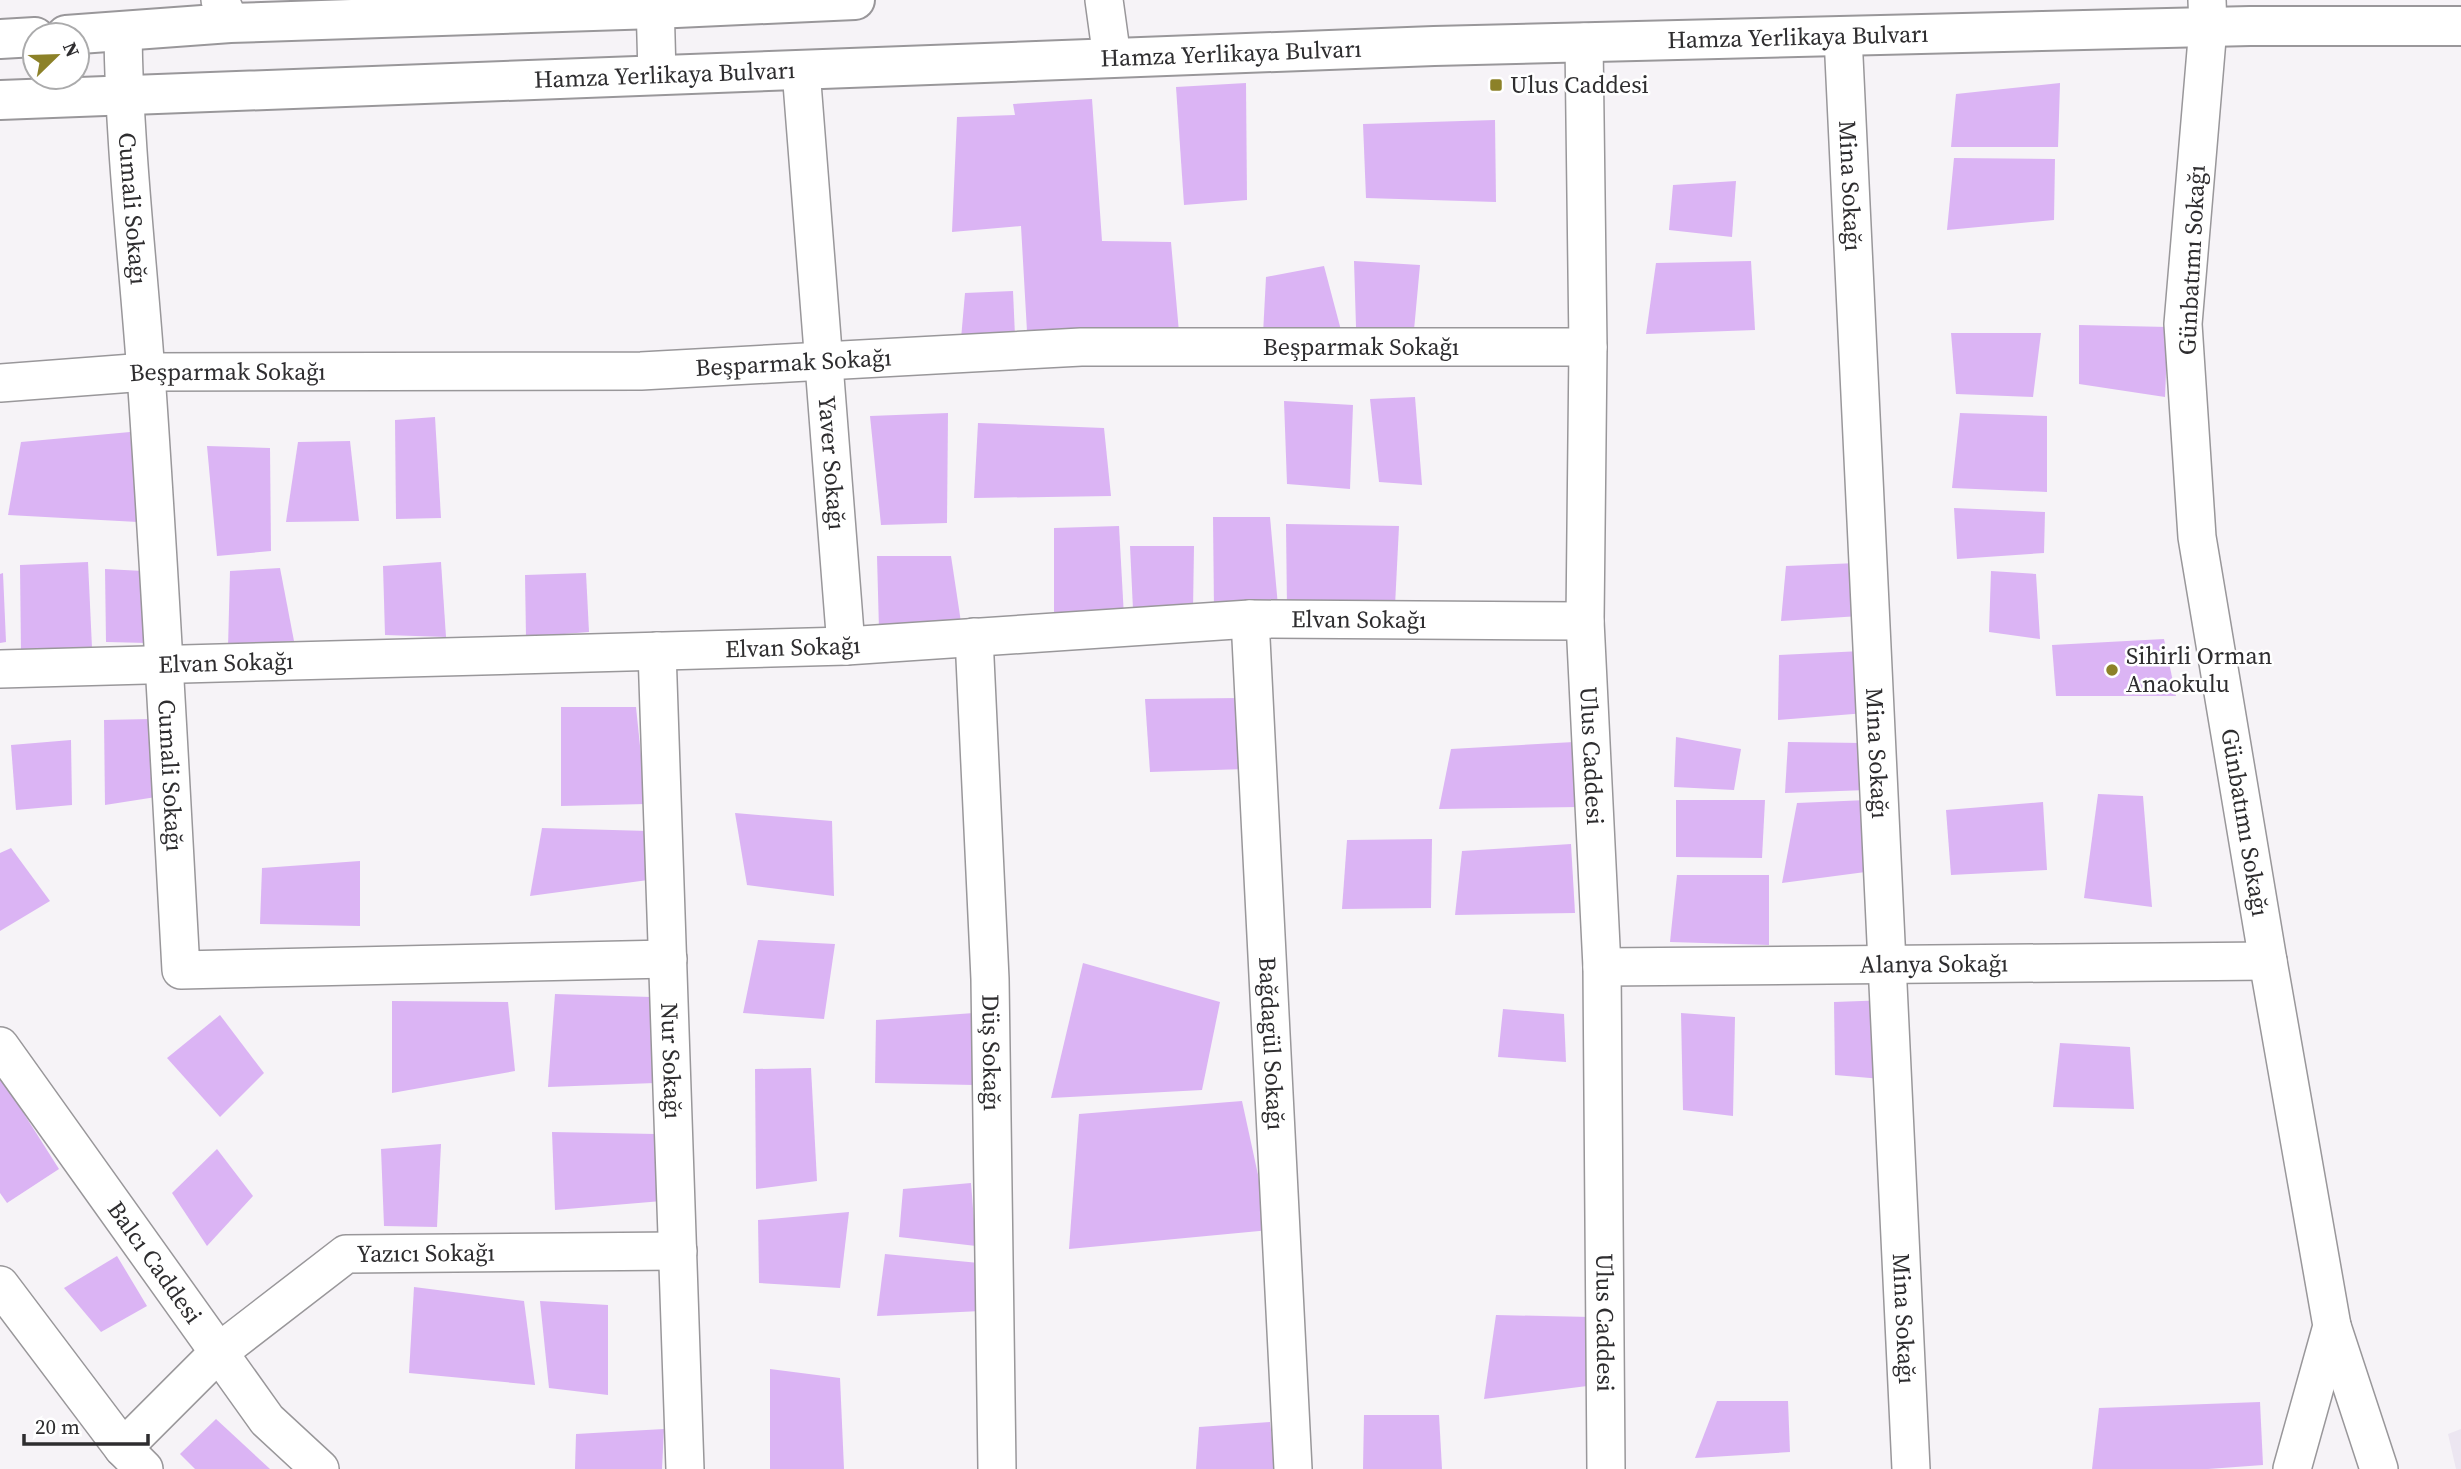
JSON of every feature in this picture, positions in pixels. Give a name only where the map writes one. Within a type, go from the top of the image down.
[{"type":"main road","points":[[91,33],[123,31],[225,12],[855,0]]},
{"type":"main road","name":"Hamza Yerlikaya Bulvarı","points":[[0,100],[1112,58],[1843,36],[2207,13],[2461,26]]},
{"type":"main road","points":[[0,39],[21,38]]},
{"type":"street","points":[[1104,0],[1112,58]]},
{"type":"street","points":[[655,5],[657,75]]},
{"type":"street","name":"Günbatımı Sokağı","points":[[2207,13],[2183,324],[2197,537],[2332,1326],[2292,1469]]},
{"type":"street","name":"Cumali Sokağı","points":[[123,31],[124,96],[146,372],[181,970],[668,959]]},
{"type":"street","name":"Mina Sokağı","points":[[1843,36],[1911,1469]]},
{"type":"street","name":"Ulus Caddesi","points":[[1584,42],[1588,347],[1585,621],[1602,967],[1606,1469]]},
{"type":"street","name":"Yaver Sokağı","points":[[801,70],[846,646]]},
{"type":"street","name":"Beşparmak Sokağı","points":[[0,383],[146,372],[641,371],[1081,346],[1588,347]]},
{"type":"street","name":"Elvan Sokağı","points":[[0,669],[846,646],[1250,619],[1585,621]]},
{"type":"street","name":"Bağdagül Sokağı","points":[[1250,619],[1293,1469]]},
{"type":"street","name":"Düş Sokağı","points":[[974,637],[990,979],[997,1469]]},
{"type":"street","name":"Nur Sokağı","points":[[657,650],[685,1469]]},
{"type":"street","name":"Alanya Sokağı","points":[[1602,967],[2268,961]]},
{"type":"street","name":"Balcı Caddesi","points":[[0,1046],[267,1420],[320,1469]]},
{"type":"street","name":"Yazıcı Sokağı","points":[[133,1459],[219,1352],[346,1254],[678,1251]]},
{"type":"street","points":[[0,1284],[133,1459]]},
{"type":"street","points":[[2332,1326],[2379,1469]]},
{"type":"shaded area","points":[[2461,1429],[2461,1469],[2456,1469],[2448,1434]]},
{"type":"building","points":[[1246,83],[1247,200],[1184,205],[1176,87]]},
{"type":"building","points":[[2060,83],[2058,147],[1951,147],[1956,94]]},
{"type":"building","points":[[1092,99],[1102,241],[1171,242],[1179,332],[1028,349],[1021,226],[952,232],[957,117],[1015,115],[1013,104]]},
{"type":"building","points":[[1495,120],[1496,202],[1366,198],[1363,124]]},
{"type":"building","points":[[1954,158],[2055,159],[2054,220],[1947,230]]},
{"type":"building","points":[[1736,181],[1732,237],[1669,230],[1673,185]]},
{"type":"building","points":[[1354,261],[1420,265],[1414,330],[1356,327]]},
{"type":"building","points":[[1751,261],[1755,330],[1646,334],[1656,263]]},
{"type":"building","points":[[1324,266],[1342,334],[1263,334],[1266,277]]},
{"type":"building","points":[[1013,291],[1015,336],[961,339],[965,293]]},
{"type":"building","points":[[2079,325],[2168,327],[2165,397],[2079,384]]},
{"type":"building","points":[[1951,333],[2041,333],[2033,397],[1956,394]]},
{"type":"building","points":[[1415,397],[1422,485],[1379,482],[1370,399]]},
{"type":"building","points":[[1284,401],[1353,405],[1350,489],[1287,484]]},
{"type":"building","points":[[948,413],[947,523],[881,525],[870,416]]},
{"type":"building","points":[[1960,413],[2047,416],[2047,492],[1952,488]]},
{"type":"building","points":[[435,417],[441,518],[396,519],[395,420]]},
{"type":"building","points":[[978,423],[1104,428],[1111,496],[974,498]]},
{"type":"building","points":[[130,432],[138,522],[8,515],[21,442]]},
{"type":"building","points":[[350,441],[359,521],[286,522],[298,442]]},
{"type":"building","points":[[207,446],[270,448],[271,551],[217,556]]},
{"type":"building","points":[[1954,508],[2045,512],[2044,553],[1957,559]]},
{"type":"building","points":[[1213,517],[1270,517],[1278,606],[1214,611]]},
{"type":"building","points":[[1286,524],[1399,526],[1395,606],[1287,609]]},
{"type":"building","points":[[1119,526],[1124,617],[1054,621],[1054,528]]},
{"type":"building","points":[[1130,546],[1194,546],[1193,611],[1133,610]]},
{"type":"building","points":[[877,556],[951,556],[962,629],[879,630]]},
{"type":"building","points":[[88,562],[92,648],[21,653],[20,565]]},
{"type":"building","points":[[441,562],[446,637],[385,635],[383,566]]},
{"type":"building","points":[[1857,563],[1860,616],[1781,621],[1786,566]]},
{"type":"building","points":[[280,568],[294,641],[228,648],[230,571]]},
{"type":"building","points":[[105,569],[143,571],[148,643],[106,642]]},
{"type":"building","points":[[1991,571],[2036,574],[2040,639],[1989,632]]},
{"type":"building","points":[[3,573],[6,642],[0,643],[0,574]]},
{"type":"building","points":[[586,573],[589,632],[526,637],[525,575]]},
{"type":"building","name":"Sihirli Orman Anaokulu","points":[[2164,639],[2176,696],[2056,696],[2052,645]]},
{"type":"building","points":[[1862,651],[1866,713],[1778,720],[1779,655]]},
{"type":"building","points":[[1240,698],[1246,769],[1150,772],[1145,699]]},
{"type":"building","points":[[561,707],[636,707],[646,804],[561,806]]},
{"type":"building","points":[[150,719],[156,797],[105,805],[104,720]]},
{"type":"building","points":[[1676,737],[1741,749],[1734,790],[1674,787]]},
{"type":"building","points":[[71,740],[72,805],[16,810],[11,745]]},
{"type":"building","points":[[1574,742],[1579,807],[1439,809],[1451,749]]},
{"type":"building","points":[[1788,742],[1863,743],[1867,790],[1785,793]]},
{"type":"building","points":[[2098,794],[2143,796],[2152,907],[2084,898]]},
{"type":"building","points":[[1676,800],[1765,800],[1762,858],[1676,857]]},
{"type":"building","points":[[1867,800],[1873,871],[1782,883],[1797,803]]},
{"type":"building","points":[[2043,802],[2047,870],[1951,875],[1946,810]]},
{"type":"building","points":[[735,813],[832,821],[834,896],[747,885]]},
{"type":"building","points":[[542,828],[648,831],[648,880],[530,896]]},
{"type":"building","points":[[1432,839],[1431,908],[1342,909],[1347,840]]},
{"type":"building","points":[[1571,844],[1575,913],[1455,915],[1462,851]]},
{"type":"building","points":[[11,848],[50,901],[0,931],[0,853]]},
{"type":"building","points":[[360,861],[360,926],[260,924],[262,868]]},
{"type":"building","points":[[1677,875],[1769,875],[1769,945],[1670,942]]},
{"type":"building","points":[[758,940],[835,944],[824,1019],[743,1013]]},
{"type":"building","points":[[1083,963],[1220,1002],[1202,1090],[1051,1098]]},
{"type":"building","points":[[555,994],[651,997],[655,1083],[548,1087]]},
{"type":"building","points":[[1889,1000],[1882,1079],[1835,1075],[1834,1002]]},
{"type":"building","points":[[392,1001],[508,1002],[515,1071],[392,1093]]},
{"type":"building","points":[[1503,1009],[1564,1014],[1566,1062],[1498,1057]]},
{"type":"building","points":[[974,1013],[974,1085],[875,1083],[876,1020]]},
{"type":"building","points":[[1681,1013],[1735,1017],[1733,1116],[1683,1110]]},
{"type":"building","points":[[220,1015],[264,1073],[220,1117],[167,1058]]},
{"type":"building","points":[[2060,1043],[2130,1047],[2134,1109],[2053,1107]]},
{"type":"building","points":[[811,1068],[817,1181],[756,1189],[755,1069]]},
{"type":"building","points":[[0,1076],[59,1169],[7,1203],[0,1193]]},
{"type":"building","points":[[1242,1101],[1270,1230],[1069,1249],[1079,1114]]},
{"type":"building","points":[[552,1132],[656,1134],[662,1201],[555,1210]]},
{"type":"building","points":[[441,1144],[437,1227],[384,1226],[381,1149]]},
{"type":"building","points":[[217,1149],[253,1196],[207,1246],[172,1193]]},
{"type":"building","points":[[971,1183],[976,1246],[899,1237],[903,1189]]},
{"type":"building","points":[[849,1212],[840,1288],[759,1283],[758,1220]]},
{"type":"building","points":[[885,1254],[979,1263],[981,1311],[877,1316]]},
{"type":"building","points":[[117,1256],[147,1306],[101,1332],[64,1288]]},
{"type":"building","points":[[414,1287],[524,1301],[535,1385],[409,1373]]},
{"type":"building","points":[[540,1301],[608,1305],[608,1395],[549,1388]]},
{"type":"building","points":[[1496,1315],[1591,1317],[1595,1385],[1484,1399]]},
{"type":"building","points":[[770,1369],[840,1378],[844,1469],[770,1469]]},
{"type":"building","points":[[1717,1401],[1788,1401],[1790,1452],[1695,1458]]},
{"type":"building","points":[[2260,1402],[2263,1465],[2208,1469],[2092,1469],[2099,1408]]},
{"type":"building","points":[[1364,1415],[1439,1415],[1442,1469],[1363,1469]]},
{"type":"building","points":[[216,1419],[270,1469],[195,1469],[180,1454]]},
{"type":"building","points":[[1270,1422],[1276,1469],[1196,1469],[1199,1427]]},
{"type":"building","points":[[664,1429],[662,1469],[575,1469],[576,1434]]},
{"type":"place","name":"Ulus Caddesi","points":[[1496,85]]},
{"type":"place","name":"Sihirli Orman Anaokulu","points":[[2112,670]]}]
